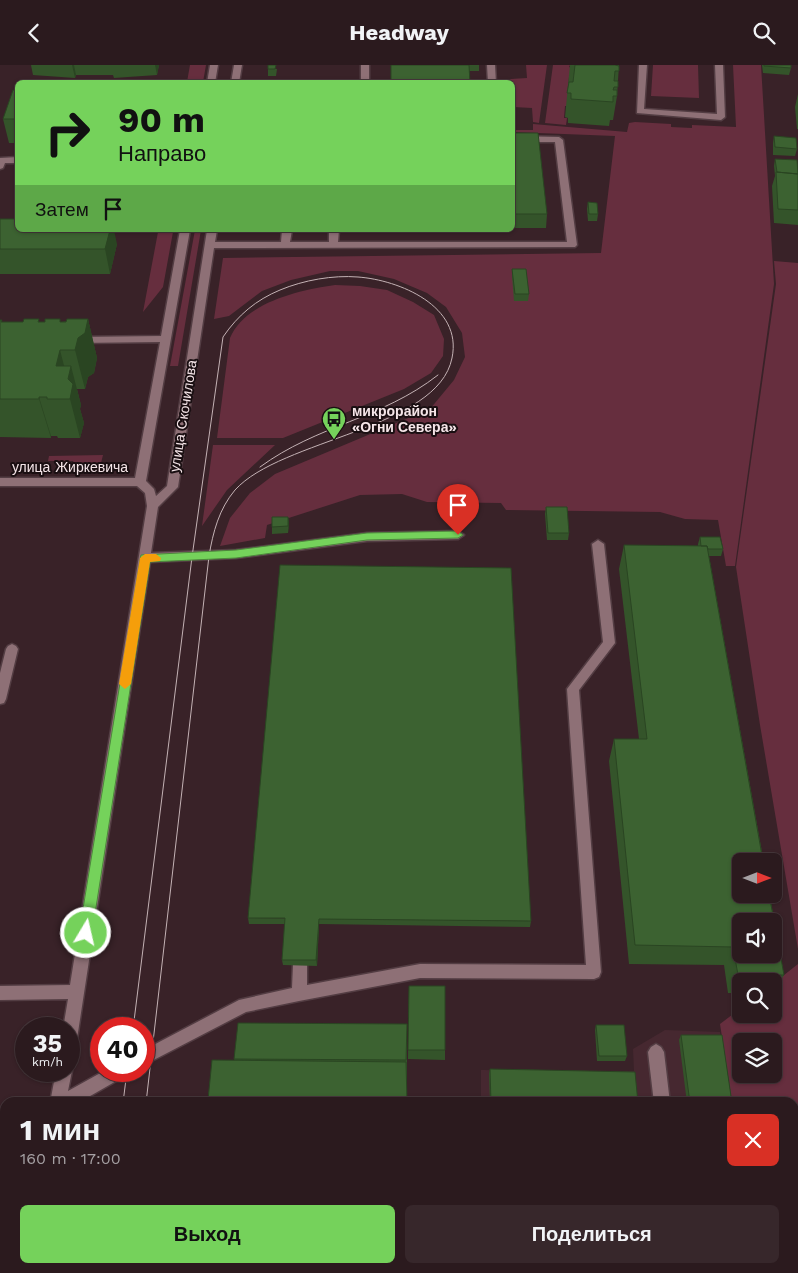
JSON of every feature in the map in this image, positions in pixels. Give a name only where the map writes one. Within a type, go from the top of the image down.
[{"type":"street","points":[[212,80],[214,65]]},
{"type":"street","points":[[236,80],[238,65]]},
{"type":"street","points":[[365,65],[365,80]]},
{"type":"street","points":[[490,65],[492,80]]},
{"type":"street","points":[[643,65],[640,111],[721,117],[719,65]]},
{"type":"street","points":[[210,245],[572,245],[559,140],[515,139]]},
{"type":"street","points":[[0,165],[2,160],[15,160]]},
{"type":"street","points":[[72,1017],[153,506],[150,492],[140,481],[185,232]]},
{"type":"street","name":"улица Скочилова","points":[[153,506],[172,487],[212,232]]},
{"type":"street","points":[[285,245],[287,232]]},
{"type":"street","points":[[333,245],[334,232]]},
{"type":"street","points":[[68,340],[166,339]]},
{"type":"street","name":"улица Жиркевича","points":[[0,482],[140,481]]},
{"type":"street","points":[[145,558],[236,554],[367,537],[458,535]]},
{"type":"street","points":[[155,1053],[244,1005],[420,971],[594,972],[573,689],[609,643],[598,544]]},
{"type":"street","points":[[0,699],[12,649]]},
{"type":"street","points":[[299,994],[300,965]]},
{"type":"street","points":[[0,993],[76,992]]},
{"type":"street","points":[[656,1051],[661,1097]]},
{"type":"street","points":[[61,1097],[63,1082]]},
{"type":"street","points":[[71,1097],[99,1082]]},
{"type":"shaded area","points":[[190,65],[206,65],[203,80],[187,80]]},
{"type":"shaded area","points":[[526,65],[547,65],[539,123],[533,122],[532,108],[515,107],[515,80],[509,80],[527,78]]},
{"type":"shaded area","points":[[553,65],[570,65],[569,67],[572,68],[571,76],[569,77],[568,106],[565,106],[564,118],[567,118],[566,125],[545,123]]},
{"type":"shaded area","points":[[653,65],[698,65],[699,98],[651,96]]},
{"type":"shaded area","points":[[733,65],[761,65],[774,284],[735,566],[726,566],[718,520],[685,519],[660,512],[506,510],[501,503],[427,502],[402,494],[360,495],[267,525],[265,538],[220,546],[230,518],[250,493],[275,474],[430,409],[454,380],[465,357],[462,333],[446,307],[427,293],[394,279],[358,271],[330,271],[291,280],[262,291],[229,316],[214,319],[223,258],[601,253],[615,136],[515,132],[515,130],[533,130],[533,124],[627,132],[629,123],[635,122],[671,124],[671,127],[692,128],[692,125],[736,127]]},
{"type":"shaded area","points":[[158,232],[173,232],[163,287],[143,312]]},
{"type":"shaded area","points":[[195,232],[201,232],[178,366],[170,366]]},
{"type":"shaded area","points":[[774,261],[798,263],[798,949],[760,725],[736,567],[776,284]]},
{"type":"shaded area","points":[[335,285],[387,290],[413,302],[434,315],[444,339],[443,356],[431,373],[404,389],[283,438],[217,438],[230,338],[237,326],[248,315],[275,300],[306,290]]},
{"type":"shaded area","points":[[213,445],[275,445],[227,490],[202,526]]},
{"type":"shaded area","points":[[103,455],[100,467],[89,470],[77,467],[73,461],[48,461],[49,456]]},
{"type":"shaded area","points":[[798,964],[798,1097],[731,1097],[720,1024],[732,1015],[732,1023],[782,1023],[782,977]]},
{"type":"shaded area","points":[[665,1030],[720,1032],[730,1097],[481,1097],[481,1070],[634,1071],[633,1049]]},
{"type":"building","points":[[268,65],[276,65],[275,69],[268,69]]},
{"type":"building","points":[[391,65],[469,65],[470,80],[391,80]]},
{"type":"building","points":[[575,65],[619,66],[619,71],[615,71],[614,81],[618,81],[618,87],[614,87],[613,90],[617,90],[617,96],[613,96],[613,102],[571,99],[571,93],[567,93],[569,82],[573,82]]},
{"type":"building","points":[[791,65],[791,68],[764,66]]},
{"type":"building","points":[[13,90],[15,90],[15,119],[3,119]]},
{"type":"building","points":[[515,133],[538,133],[547,214],[515,214]]},
{"type":"building","points":[[774,136],[796,138],[797,149],[775,147]]},
{"type":"building","points":[[775,159],[797,160],[798,174],[777,172]]},
{"type":"building","points":[[776,172],[798,174],[798,210],[778,209]]},
{"type":"building","points":[[588,202],[597,203],[598,214],[589,214]]},
{"type":"building","points":[[0,219],[15,219],[15,232],[109,232],[105,249],[0,249]]},
{"type":"building","points":[[512,269],[526,269],[529,294],[515,294]]},
{"type":"building","points":[[24,319],[39,319],[38,322],[45,322],[45,319],[60,319],[60,322],[66,322],[67,319],[88,319],[85,333],[78,338],[75,350],[60,350],[56,366],[71,366],[68,379],[73,384],[70,399],[39,397],[39,399],[0,399],[0,320],[2,320],[1,322],[23,322]]},
{"type":"building","points":[[546,507],[567,507],[569,533],[548,533]]},
{"type":"building","points":[[272,517],[288,517],[288,526],[272,527]]},
{"type":"building","points":[[700,537],[720,537],[723,549],[708,549],[707,546],[701,546]]},
{"type":"building","points":[[624,545],[707,546],[762,853],[732,853],[732,903],[771,903],[773,913],[732,913],[732,947],[635,945],[614,739],[647,739]]},
{"type":"building","points":[[280,565],[511,568],[531,921],[319,919],[316,960],[282,960],[285,918],[248,918]]},
{"type":"building","points":[[736,963],[782,963],[784,975],[782,973],[738,973]]},
{"type":"building","points":[[409,986],[445,986],[445,1050],[408,1050]]},
{"type":"building","points":[[238,1023],[407,1024],[406,1060],[234,1059]]},
{"type":"building","points":[[596,1025],[624,1025],[627,1056],[599,1056]]},
{"type":"building","points":[[681,1035],[722,1035],[731,1097],[689,1097]]},
{"type":"building","points":[[212,1060],[406,1062],[407,1097],[208,1097]]},
{"type":"building","points":[[490,1069],[635,1072],[637,1097],[491,1097]]},
{"type":"tram line","points":[[134,1017],[192,557],[223,337],[241,315],[255,303],[271,294],[299,283],[319,279],[358,277],[374,279],[409,290],[438,310],[448,324],[453,340],[452,358],[441,382],[419,401],[389,418],[286,458],[257,473],[229,497],[215,530],[209,556],[155,1025]]},
{"type":"tram line","points":[[260,467],[304,441],[395,402],[417,390],[438,375]]},
{"type":"tram line","points":[[124,1097],[126,1082]]},
{"type":"tram line","points":[[147,1097],[148,1082]]},
{"type":"slow traffic","points":[[125,684],[145,558],[156,558]]},
{"type":"place","name":"микрорайон «Огни Севера»","points":[[334,440]]},
{"type":"route","points":[[86,933],[145,558],[236,554],[367,537],[458,535]]}]
